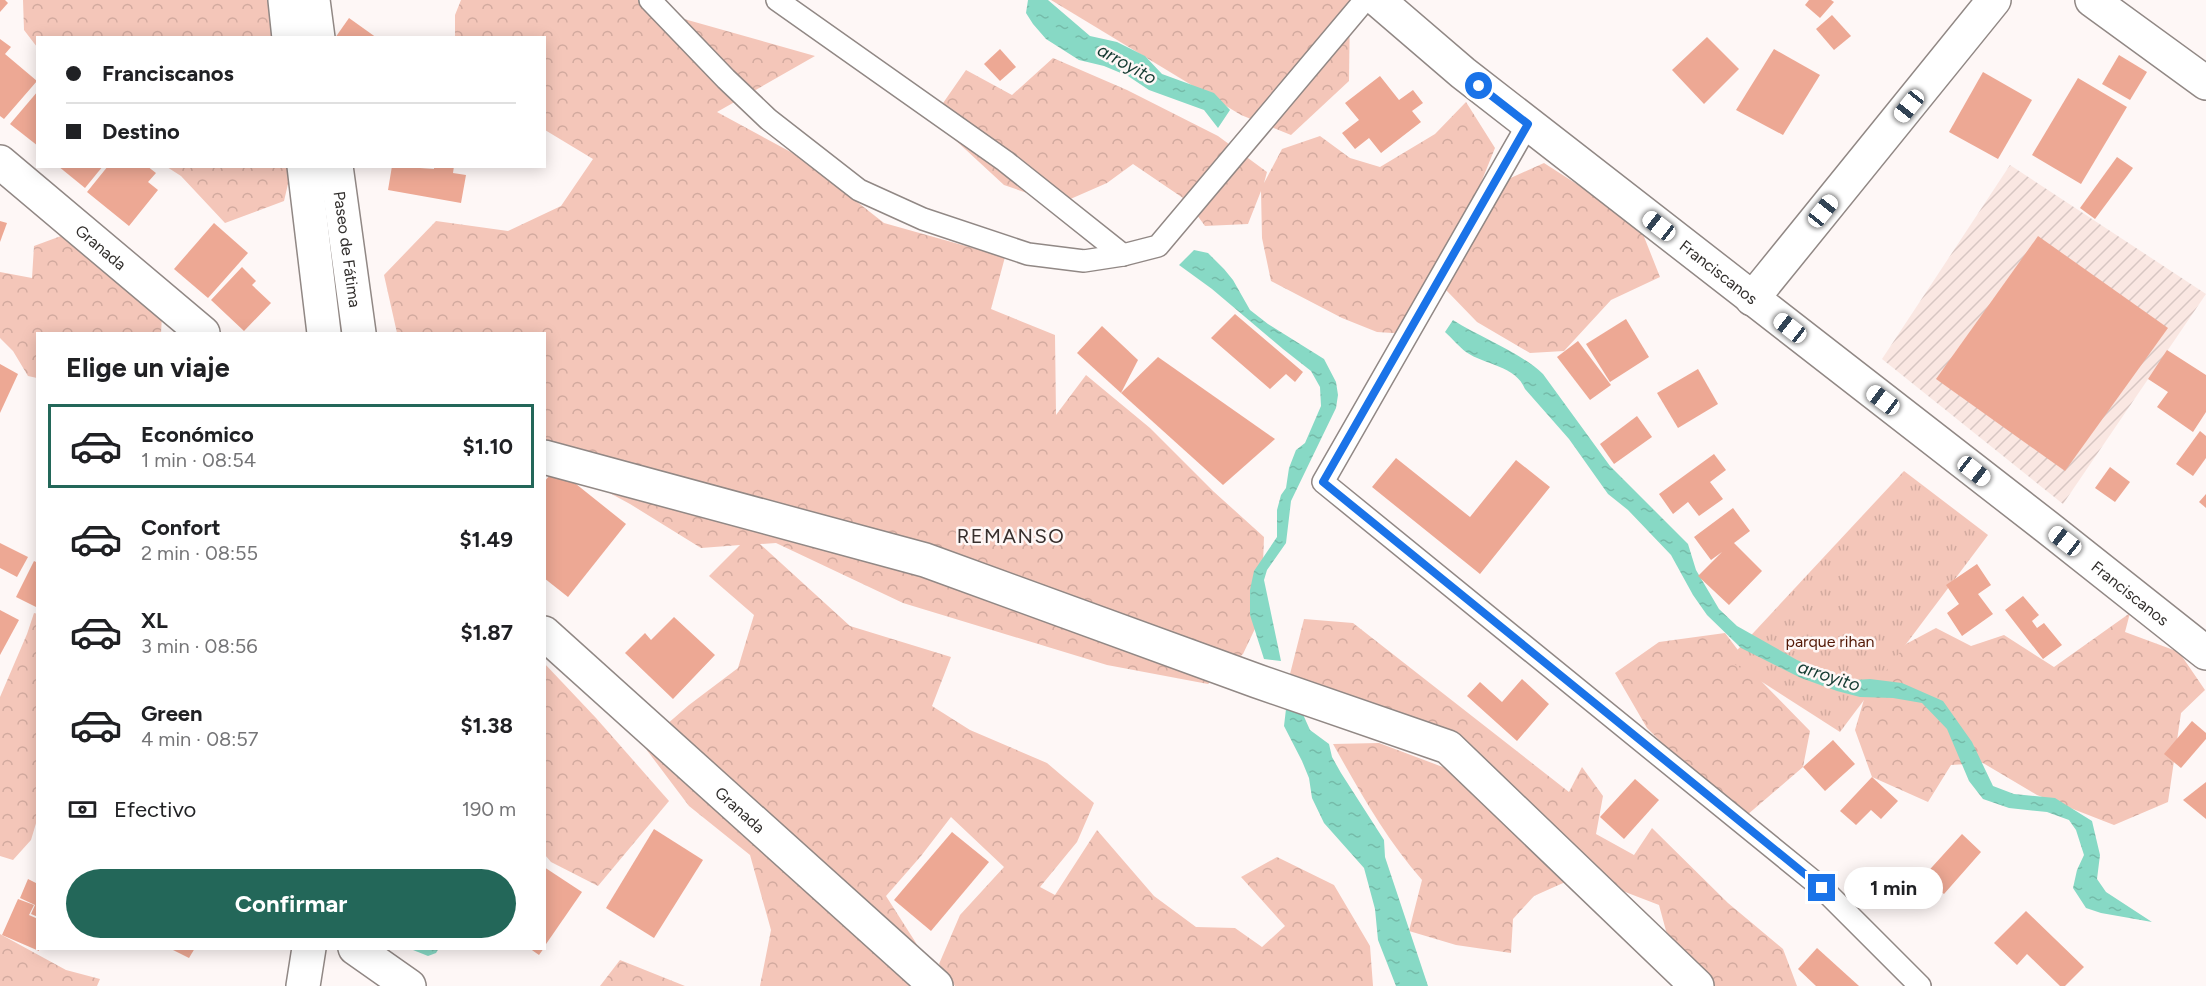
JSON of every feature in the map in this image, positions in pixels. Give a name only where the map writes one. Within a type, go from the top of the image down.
[{"type":"street","points":[[285,0],[289,36]]},
{"type":"street","points":[[313,0],[318,36]]},
{"type":"street","name":"Franciscanos","points":[[1378,0],[1463,73],[2206,653]]},
{"type":"street","points":[[1752,299],[1994,0]]},
{"type":"street","points":[[2092,0],[2206,83]]},
{"type":"street","name":"Granada","points":[[0,162],[202,332]]},
{"type":"street","name":"Paseo de Fátima","points":[[304,168],[324,332]]},
{"type":"street","name":"Paseo de Fátima","points":[[336,168],[358,332]]},
{"type":"street","points":[[546,458],[925,560],[1257,681],[1448,747],[1697,986]]},
{"type":"street","name":"Granada","points":[[546,635],[900,973],[936,986]]},
{"type":"street","points":[[303,986],[309,950]]},
{"type":"street","points":[[359,950],[409,986]]},
{"type":"lane","points":[[650,0],[768,119],[859,190],[923,219],[1028,254],[1084,261],[1123,255],[1158,246],[1365,0]]},
{"type":"lane","points":[[777,0],[1005,161],[1123,255]]},
{"type":"lane","points":[[1528,124],[1323,482],[1822,888],[1920,986]]},
{"type":"shaded area","points":[[2010,165],[2206,294],[2063,504],[1882,359]]},
{"type":"green space","points":[[23,0],[273,0],[274,36],[36,36],[36,46],[24,30]]},
{"type":"green space","points":[[461,0],[657,0],[677,17],[815,56],[717,112],[800,157],[884,223],[1005,257],[991,309],[1055,335],[1056,415],[1086,375],[1150,428],[1213,491],[1264,537],[1261,616],[1243,654],[1208,684],[1107,665],[903,603],[776,543],[760,544],[850,626],[951,657],[932,706],[970,730],[1047,763],[1094,803],[1077,842],[1040,887],[1055,895],[1097,830],[1154,896],[1196,927],[1235,928],[1262,947],[1285,926],[1241,877],[1277,857],[1334,885],[1370,946],[1373,986],[955,986],[939,964],[960,915],[1004,867],[951,817],[886,896],[916,943],[935,986],[760,986],[771,930],[750,855],[689,806],[643,745],[689,705],[738,668],[754,615],[709,576],[740,545],[701,548],[630,504],[546,459],[546,332],[397,332],[384,275],[436,221],[508,231],[561,206],[593,159],[546,131],[546,36],[455,36],[455,15]]},
{"type":"green space","points":[[1051,0],[1350,0],[1349,81],[1291,135],[1241,115]]},
{"type":"green space","points":[[1053,58],[1127,90],[1218,136],[1267,172],[1264,183],[1282,149],[1320,136],[1350,158],[1380,167],[1435,134],[1466,102],[1495,148],[1470,210],[1408,334],[1377,332],[1342,318],[1271,281],[1262,238],[1261,191],[1248,224],[1205,226],[1186,200],[1133,164],[1107,183],[1059,204],[1004,185],[952,137],[941,106],[966,70],[1012,95]]},
{"type":"green space","points":[[1544,163],[1639,224],[1660,277],[1611,300],[1564,351],[1530,353],[1477,322],[1446,290],[1465,235],[1493,186]]},
{"type":"green space","points":[[169,168],[292,168],[284,201],[225,223],[181,176]]},
{"type":"green space","points":[[61,236],[162,316],[161,332],[36,332],[36,378],[28,376],[13,351],[0,338],[0,272],[32,278],[34,246]]},
{"type":"green space","name":"parque rihan","points":[[1904,471],[1988,535],[1840,732],[1728,660]]},
{"type":"green space","points":[[34,613],[36,614],[36,823],[31,840],[13,860],[0,856],[0,697]]},
{"type":"green space","points":[[2130,613],[2125,632],[2179,652],[2205,690],[2181,713],[2168,802],[2114,825],[2037,795],[1983,763],[1951,765],[1928,802],[1872,777],[1855,730],[1870,679],[1906,644],[1936,628],[1971,646],[2004,635],[2054,667]]},
{"type":"green space","points":[[1304,619],[1353,623],[1569,792],[1582,767],[1603,796],[1596,834],[1634,855],[1652,828],[1728,903],[1783,949],[1797,986],[1673,986],[1675,964],[1659,905],[1581,875],[1534,896],[1513,919],[1511,953],[1456,945],[1409,931],[1422,880],[1385,832],[1333,744],[1379,743],[1456,772],[1469,747],[1336,708],[1290,674]]},
{"type":"green space","points":[[1725,633],[1763,683],[1810,731],[1803,767],[1740,821],[1647,728],[1615,673],[1659,642]]},
{"type":"green space","points":[[546,665],[669,801],[598,886],[551,862],[546,856]]},
{"type":"green space","points":[[0,934],[66,970],[100,979],[97,986],[0,986]]},
{"type":"green space","points":[[620,960],[685,986],[600,986]]},
{"type":"water","name":"arroyito","points":[[1028,0],[1048,0],[1090,36],[1117,42],[1145,56],[1162,74],[1214,93],[1230,110],[1218,128],[1204,110],[1149,90],[1128,76],[1104,66],[1079,60],[1046,39],[1033,24],[1026,13]]},
{"type":"water","points":[[1194,250],[1208,253],[1224,269],[1250,310],[1324,359],[1336,382],[1338,395],[1336,408],[1291,501],[1286,543],[1267,570],[1264,580],[1281,661],[1264,659],[1250,615],[1250,590],[1254,571],[1277,537],[1277,510],[1281,495],[1286,488],[1289,468],[1296,450],[1305,443],[1321,406],[1320,387],[1311,371],[1212,289],[1179,265]]},
{"type":"water","name":"arroyito","points":[[1453,320],[1512,352],[1543,374],[1610,466],[1688,544],[1696,570],[1719,609],[1737,626],[1797,660],[1822,671],[1855,680],[1870,679],[1902,683],[1943,701],[1972,742],[1993,786],[2014,794],[2055,798],[2092,821],[2100,855],[2097,879],[2106,892],[2152,922],[2086,908],[2073,888],[2077,870],[2084,855],[2076,830],[2069,820],[2047,812],[2009,808],[1983,799],[1969,781],[1947,729],[1922,703],[1893,698],[1860,697],[1837,691],[1801,678],[1741,648],[1707,615],[1671,555],[1628,510],[1608,494],[1569,439],[1525,389],[1521,381],[1515,375],[1466,352],[1445,332]]},
{"type":"water","points":[[1286,709],[1301,710],[1310,730],[1329,744],[1332,757],[1341,773],[1384,840],[1385,857],[1428,986],[1396,986],[1378,940],[1375,909],[1364,868],[1324,823],[1312,798],[1309,778],[1302,761],[1284,726]]},
{"type":"water","points":[[413,950],[438,950],[428,956]]},
{"type":"building","points":[[0,0],[8,3],[0,12]]},
{"type":"building","points":[[1809,0],[1834,2],[1820,18],[1805,5]]},
{"type":"building","points":[[1832,15],[1851,36],[1834,50],[1816,29]]},
{"type":"building","points":[[349,18],[374,36],[336,36]]},
{"type":"building","points":[[1707,37],[1739,69],[1704,104],[1672,70]]},
{"type":"building","points":[[0,39],[11,47],[5,54],[36,82],[4,119],[0,116]]},
{"type":"building","points":[[1000,49],[1016,67],[1000,81],[984,64]]},
{"type":"building","points":[[1774,49],[1820,75],[1783,135],[1736,110]]},
{"type":"building","points":[[2119,55],[2147,72],[2130,100],[2102,84]]},
{"type":"building","points":[[1983,72],[2032,100],[1998,159],[1949,132]]},
{"type":"building","points":[[1380,76],[1399,100],[1413,90],[1423,103],[1412,111],[1421,122],[1381,153],[1369,138],[1355,149],[1342,133],[1359,120],[1345,103]]},
{"type":"building","points":[[2078,78],[2127,107],[2081,184],[2032,155]]},
{"type":"building","points":[[36,93],[36,144],[10,124]]},
{"type":"building","points":[[2117,157],[2133,168],[2095,219],[2080,208]]},
{"type":"building","points":[[60,168],[101,168],[85,188]]},
{"type":"building","points":[[106,168],[150,168],[156,173],[148,182],[158,190],[129,226],[87,192]]},
{"type":"building","points":[[392,168],[454,168],[453,173],[466,175],[461,203],[388,190]]},
{"type":"building","points":[[0,221],[7,223],[0,242]]},
{"type":"building","points":[[214,223],[248,253],[208,298],[174,269]]},
{"type":"building","points":[[2038,236],[2168,328],[2065,471],[1936,379]]},
{"type":"building","points":[[242,267],[256,281],[252,285],[271,303],[244,331],[211,300]]},
{"type":"building","points":[[1235,314],[1303,372],[1295,382],[1286,374],[1270,389],[1211,338]]},
{"type":"building","points":[[1626,319],[1649,357],[1610,382],[1586,344]]},
{"type":"building","points":[[1102,326],[1138,360],[1121,393],[1077,353]]},
{"type":"building","points":[[1578,341],[1611,385],[1590,400],[1557,357]]},
{"type":"building","points":[[2167,350],[2206,375],[2206,412],[2193,432],[2157,407],[2168,392],[2148,379]]},
{"type":"building","points":[[1158,357],[1275,439],[1223,485],[1121,393]]},
{"type":"building","points":[[0,364],[18,374],[0,413]]},
{"type":"building","points":[[1698,369],[1718,404],[1678,428],[1657,393]]},
{"type":"building","points":[[1637,416],[1652,437],[1614,464],[1600,444]]},
{"type":"building","points":[[2200,431],[2206,436],[2206,458],[2193,476],[2176,464]]},
{"type":"building","points":[[1714,454],[1726,470],[1710,482],[1723,499],[1699,516],[1688,502],[1673,514],[1659,494]]},
{"type":"building","points":[[1396,458],[1470,517],[1516,460],[1550,487],[1480,574],[1372,487]]},
{"type":"building","points":[[2110,467],[2130,482],[2115,502],[2095,488]]},
{"type":"building","points":[[556,468],[626,524],[568,597],[546,580],[546,480]]},
{"type":"building","points":[[2206,494],[2206,508],[2199,502]]},
{"type":"building","points":[[1733,508],[1750,531],[1734,543],[1762,571],[1729,605],[1698,576],[1722,552],[1711,560],[1694,537]]},
{"type":"building","points":[[0,543],[28,557],[17,577],[0,568]]},
{"type":"building","points":[[34,561],[36,562],[36,607],[16,597]]},
{"type":"building","points":[[1977,564],[1991,585],[1978,594],[1993,614],[1962,636],[1947,613],[1959,604],[1946,585]]},
{"type":"building","points":[[2023,596],[2039,615],[2032,621],[2037,628],[2044,623],[2062,645],[2043,659],[2005,610]]},
{"type":"building","points":[[0,610],[19,620],[0,655]]},
{"type":"building","points":[[674,617],[715,655],[673,699],[625,653],[645,633],[651,640]]},
{"type":"building","points":[[1522,679],[1549,704],[1517,741],[1467,696],[1480,682],[1502,702]]},
{"type":"building","points":[[2192,721],[2206,733],[2206,739],[2181,768],[2164,754]]},
{"type":"building","points":[[1833,740],[1855,764],[1825,791],[1803,767]]},
{"type":"building","points":[[1872,777],[1898,801],[1881,819],[1871,810],[1856,825],[1840,811]]},
{"type":"building","points":[[1635,779],[1659,800],[1624,839],[1600,817]]},
{"type":"building","points":[[2206,782],[2206,819],[2183,800]]},
{"type":"building","points":[[654,829],[703,860],[654,938],[606,908]]},
{"type":"building","points":[[952,832],[989,862],[931,931],[894,900]]},
{"type":"building","points":[[1962,834],[1981,852],[1944,894],[1933,885],[1922,896],[1913,888]]},
{"type":"building","points":[[546,868],[582,892],[546,944]]},
{"type":"building","points":[[28,879],[36,883],[36,916],[31,914],[35,905],[20,898]]},
{"type":"building","points":[[18,899],[34,905],[29,915],[36,918],[36,950],[2,935]]},
{"type":"building","points":[[2026,911],[2084,967],[2065,986],[2060,986],[2027,954],[2017,965],[1994,943]]},
{"type":"building","points":[[1817,948],[1859,986],[1816,986],[1798,969]]},
{"type":"building","points":[[173,950],[194,950],[189,958]]},
{"type":"building","points":[[532,950],[543,950],[539,955]]},
{"type":"district","name":"REMANSO","points":[[1011,536]]},
{"type":"route","points":[[1479,86],[1528,124],[1323,482],[1822,888]]}]
